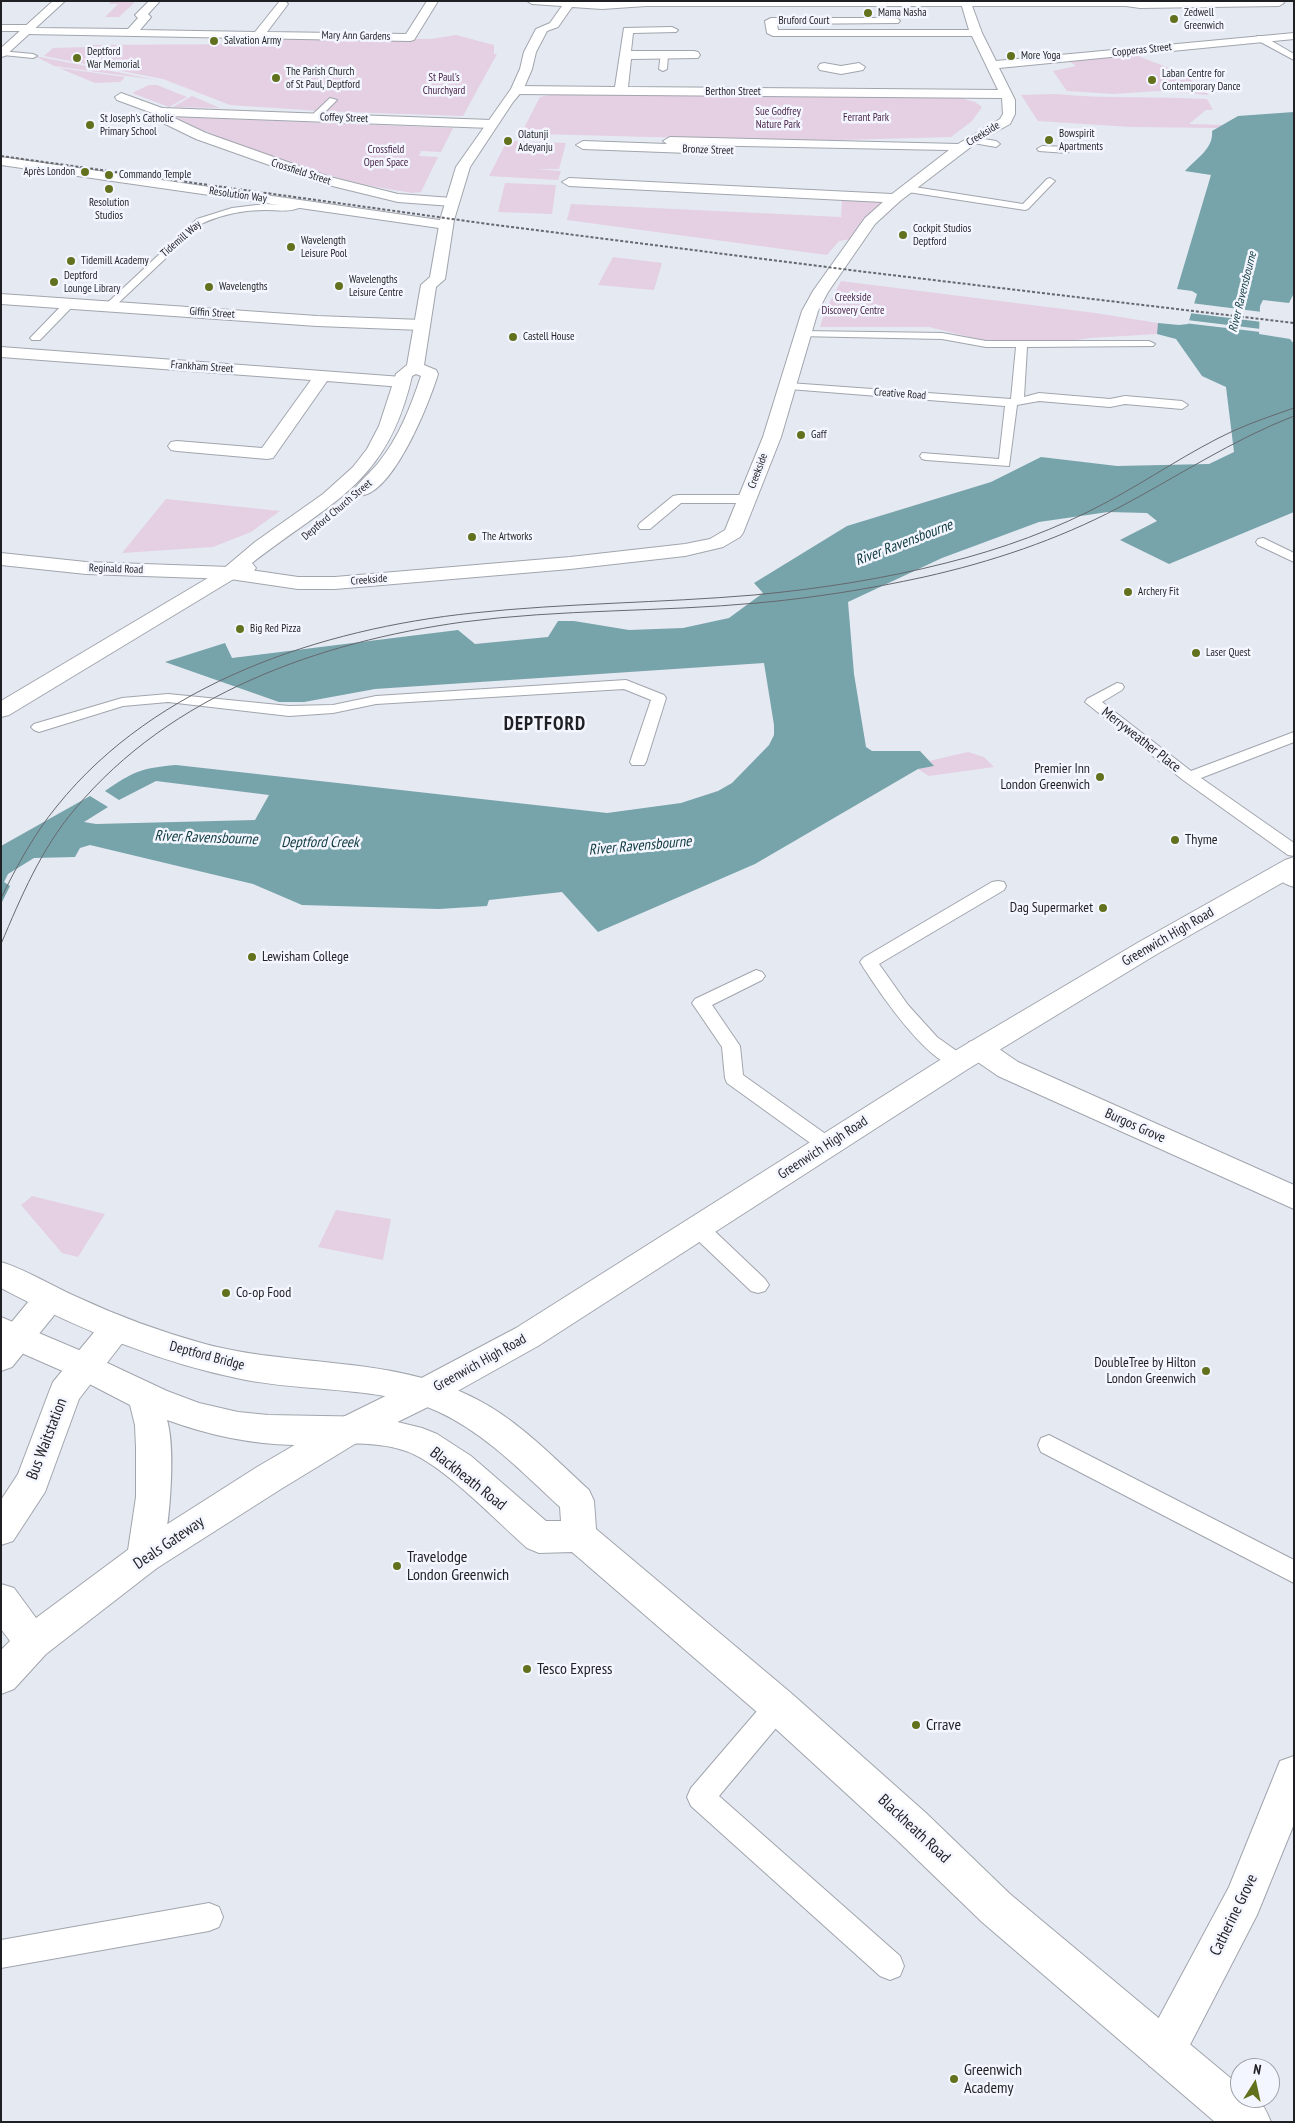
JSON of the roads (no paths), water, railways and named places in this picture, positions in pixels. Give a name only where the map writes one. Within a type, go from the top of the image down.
[{"type":"main road","points":[[2,53],[60,1]]},
{"type":"main road","points":[[131,33],[145,17],[142,15],[155,1]]},
{"type":"main road","name":"Mary Ann Gardens","points":[[1,28],[131,33],[410,38],[433,1]]},
{"type":"main road","points":[[530,1],[554,25],[568,2]]},
{"type":"main road","points":[[1265,1],[1279,3]]},
{"type":"main road","points":[[543,12],[568,2],[630,5],[641,2],[1294,4]]},
{"type":"main road","name":"Creekside","points":[[230,573],[298,583],[335,583],[570,563],[685,550],[716,543],[733,533],[748,499],[789,386],[802,334],[810,311],[821,291],[870,221],[895,198],[966,144],[1005,121],[1010,108],[1006,94],[976,33],[966,3]]},
{"type":"main road","points":[[259,34],[283,4]]},
{"type":"main road","points":[[416,367],[429,285],[437,279],[446,225],[463,167],[517,90],[526,69],[543,12]]},
{"type":"main road","name":"Bruford Court","points":[[894,21],[771,21],[767,34],[976,33]]},
{"type":"main road","name":"Bruford Court","points":[[850,21],[854,33]]},
{"type":"main road","points":[[621,91],[628,30],[672,30]]},
{"type":"main road","points":[[904,33],[908,46]]},
{"type":"main road","name":"Copperas Street","points":[[991,65],[1287,35]]},
{"type":"main road","points":[[626,55],[694,56]]},
{"type":"main road","points":[[824,67],[841,70],[859,67]]},
{"type":"main road","points":[[841,70],[845,92]]},
{"type":"main road","name":"Berthon Street","points":[[517,90],[1006,94]]},
{"type":"main road","name":"Crossfield Street","points":[[122,97],[152,110],[162,112],[196,112]]},
{"type":"main road","name":"Crossfield Street","points":[[162,112],[161,115],[164,118],[201,136],[325,180],[398,198],[452,202]]},
{"type":"main road","name":"Coffey Street","points":[[196,112],[315,117],[495,119]]},
{"type":"main road","name":"Bronze Street","points":[[670,141],[966,144]]},
{"type":"main road","name":"Bronze Street","points":[[583,146],[823,154],[827,144]]},
{"type":"main road","name":"Resolution Way","points":[[1,161],[446,225]]},
{"type":"main road","points":[[569,182],[895,198]]},
{"type":"main road","name":"Giffin Street","points":[[1,299],[317,321],[422,325]]},
{"type":"main road","name":"Frankham Street","points":[[1,352],[402,382]]},
{"type":"main road","name":"Deptford Church Street","points":[[1,710],[230,573],[263,544],[316,507],[359,471],[387,428],[399,399],[404,374],[416,367],[430,374],[419,408],[397,451],[370,484],[311,533],[276,557],[230,573]]},
{"type":"main road","points":[[177,446],[267,454],[322,376]]},
{"type":"main road","name":"Reginald Road","points":[[1,559],[86,568],[230,573]]},
{"type":"main road","name":"Greenwich High Road","points":[[351,1429],[426,1392],[527,1337],[969,1056],[1140,953],[1290,868]]},
{"type":"main road","name":"Burgos Grove","points":[[969,1056],[1008,1069],[1294,1198]]},
{"type":"main road","name":"Deptford Bridge","points":[[1,1274],[49,1299],[116,1328],[169,1346],[259,1369],[397,1385],[426,1392]]},
{"type":"main road","points":[[49,1299],[6,1342],[85,1367],[144,1397],[198,1417],[227,1424],[277,1430],[351,1429]]},
{"type":"main road","name":"Bus Waitstation","points":[[1,1530],[33,1481],[65,1392],[116,1328]]},
{"type":"main road","points":[[426,1392],[472,1412],[514,1445],[577,1501],[579,1536]]},
{"type":"main road","points":[[144,1397],[152,1425],[153,1448],[153,1497],[145,1557]]},
{"type":"main road","name":"Blackheath Road","points":[[351,1429],[411,1438],[435,1450],[539,1536],[579,1536],[778,1706],[912,1827],[996,1908],[1249,2122]]},
{"type":"main road","name":"Deals Gateway","points":[[1,1676],[33,1642],[145,1557],[261,1483],[351,1429]]},
{"type":"main road","points":[[1,1600],[33,1642]]},
{"type":"main road","name":"Catherine Grove","points":[[1164,2051],[1243,1901],[1293,1782]]},
{"type":"lane","points":[[1260,38],[1294,58]]},
{"type":"lane","points":[[2,53],[33,56]]},
{"type":"lane","points":[[663,69],[664,55]]},
{"type":"lane","points":[[315,117],[333,100]]},
{"type":"lane","points":[[966,144],[996,144]]},
{"type":"lane","points":[[1042,149],[1067,150]]},
{"type":"lane","points":[[908,189],[1025,207],[1050,181]]},
{"type":"lane","name":"Tidemill Way","points":[[108,306],[200,220],[213,214],[264,207],[294,208],[300,204]]},
{"type":"lane","points":[[36,338],[70,304]]},
{"type":"lane","points":[[802,334],[942,336],[986,344],[1149,344]]},
{"type":"lane","points":[[926,456],[1005,463],[1022,344]]},
{"type":"lane","name":"Creative Road","points":[[789,386],[1014,402],[1038,397],[1110,403],[1125,400],[1182,405]]},
{"type":"lane","points":[[645,526],[678,499],[748,499]]},
{"type":"lane","points":[[1263,542],[1294,558]]},
{"type":"lane","points":[[39,727],[122,702],[168,698],[289,711],[333,709],[376,700],[626,684],[659,698],[638,762]]},
{"type":"lane","name":"Merryweather Place","points":[[1117,688],[1092,702],[1189,777],[1290,868]]},
{"type":"lane","name":"Merryweather Place","points":[[1189,777],[1294,737]]},
{"type":"lane","points":[[969,1056],[930,1042],[902,1009],[869,962],[998,886]]},
{"type":"lane","points":[[756,976],[701,1003],[732,1046],[734,1078],[828,1145]]},
{"type":"lane","points":[[698,1228],[758,1285]]},
{"type":"lane","points":[[1049,1445],[1294,1572]]},
{"type":"lane","points":[[778,1706],[700,1798],[890,1966]]},
{"type":"lane","points":[[1,1954],[209,1917]]},
{"type":"water","name":"Deptford Creek","points":[[1294,112],[1294,293],[1289,303],[1263,300],[1260,306],[1259,334],[1290,339],[1294,344],[1294,512],[1169,564],[1120,540],[1157,521],[1147,513],[1108,512],[1039,522],[942,558],[848,602],[854,674],[866,747],[872,751],[920,751],[934,766],[918,769],[755,864],[598,932],[562,892],[489,900],[487,906],[439,909],[302,905],[253,884],[90,845],[80,848],[75,857],[34,858],[8,874],[4,882],[10,886],[1,904],[1,846],[90,796],[108,807],[84,822],[96,824],[255,820],[269,795],[156,781],[119,800],[105,791],[130,775],[154,768],[176,765],[607,813],[681,803],[718,791],[732,783],[769,745],[774,735],[764,663],[375,689],[304,702],[279,702],[165,662],[225,643],[232,658],[458,630],[475,644],[548,637],[558,621],[574,621],[629,630],[683,628],[729,618],[763,593],[754,583],[847,526],[991,482],[1041,457],[1117,466],[1209,464],[1234,452],[1226,387],[1202,376],[1176,339],[1157,334],[1158,323],[1188,324],[1197,294],[1192,291],[1177,289],[1211,175],[1185,171],[1207,148],[1212,137],[1212,131],[1238,116]]},
{"type":"tram line","points":[[1,898],[33,839],[57,806],[97,763],[142,726],[192,695],[245,669],[301,649],[358,633],[416,621],[508,610],[778,593],[874,579],[922,569],[1008,545],[1069,521],[1123,493],[1217,439],[1294,408]]},
{"type":"tram line","points":[[1,944],[24,891],[42,857],[75,809],[113,769],[156,734],[202,705],[251,680],[302,660],[355,643],[463,622],[537,615],[721,606],[778,601],[862,589],[949,571],[1023,549],[1095,520],[1249,436],[1294,416]]},
{"type":"railway","points":[[1,156],[488,224],[866,272],[1294,323]]},
{"type":"place","name":"Mama Nasha","points":[[868,13]]},
{"type":"place","name":"Zedwell Greenwich","points":[[1174,19]]},
{"type":"place","name":"Salvation Army","points":[[214,41]]},
{"type":"place","name":"More Yoga","points":[[1011,56]]},
{"type":"place","name":"Deptford War Memorial","points":[[77,58]]},
{"type":"place","name":"The Parish Church of St Paul, Deptford","points":[[276,78]]},
{"type":"place","name":"Laban Centre for Contemporary Dance","points":[[1152,80]]},
{"type":"place","name":"St Joseph's Catholic Primary School","points":[[90,125]]},
{"type":"place","name":"Bowspirit Apartments","points":[[1049,140]]},
{"type":"place","name":"Olatunji Adeyanju","points":[[508,141]]},
{"type":"place","name":"Après London","points":[[85,172]]},
{"type":"place","name":"Commando Temple","points":[[109,175]]},
{"type":"place","name":"Resolution Studios","points":[[109,189]]},
{"type":"place","name":"Cockpit Studios Deptford","points":[[903,235]]},
{"type":"place","name":"Wavelength Leisure Pool","points":[[291,247]]},
{"type":"place","name":"Tidemill Academy","points":[[71,261]]},
{"type":"place","name":"Deptford Lounge Library","points":[[54,282]]},
{"type":"place","name":"Wavelengths Leisure Centre","points":[[339,286]]},
{"type":"place","name":"Wavelengths","points":[[209,287]]},
{"type":"place","name":"Castell House","points":[[513,337]]},
{"type":"place","name":"Gaff","points":[[801,435]]},
{"type":"place","name":"The Artworks","points":[[472,537]]},
{"type":"place","name":"Archery Fit","points":[[1128,592]]},
{"type":"place","name":"Big Red Pizza","points":[[240,629]]},
{"type":"place","name":"Laser Quest","points":[[1196,653]]},
{"type":"place","name":"Premier Inn London Greenwich","points":[[1100,777]]},
{"type":"place","name":"Thyme","points":[[1175,840]]},
{"type":"place","name":"Dag Supermarket","points":[[1103,908]]},
{"type":"place","name":"Lewisham College","points":[[252,957]]},
{"type":"place","name":"Co-op Food","points":[[226,1293]]},
{"type":"place","name":"DoubleTree by Hilton London Greenwich","points":[[1206,1371]]},
{"type":"place","name":"Travelodge London Greenwich","points":[[397,1566]]},
{"type":"place","name":"Tesco Express","points":[[527,1669]]},
{"type":"place","name":"Crrave","points":[[916,1725]]},
{"type":"place","name":"Greenwich Academy","points":[[954,2079]]},
{"type":"district","name":"DEPTFORD","points":[[545,725]]},
{"type":"park label","name":"St Paul's Churchyard","points":[[444,84]]},
{"type":"park label","name":"Sue Godfrey Nature Park","points":[[778,118]]},
{"type":"park label","name":"Ferrant Park","points":[[866,118]]},
{"type":"park label","name":"Crossfield Open Space","points":[[386,156]]},
{"type":"park label","name":"Creekside Discovery Centre","points":[[853,304]]},
{"type":"water label","name":"River Ravensbourne","points":[[1243,292]]},
{"type":"water label","name":"River Ravensbourne","points":[[904,543]]},
{"type":"water label","name":"River Ravensbourne","points":[[206,838]]},
{"type":"water label","name":"River Ravensbourne","points":[[640,846]]}]
